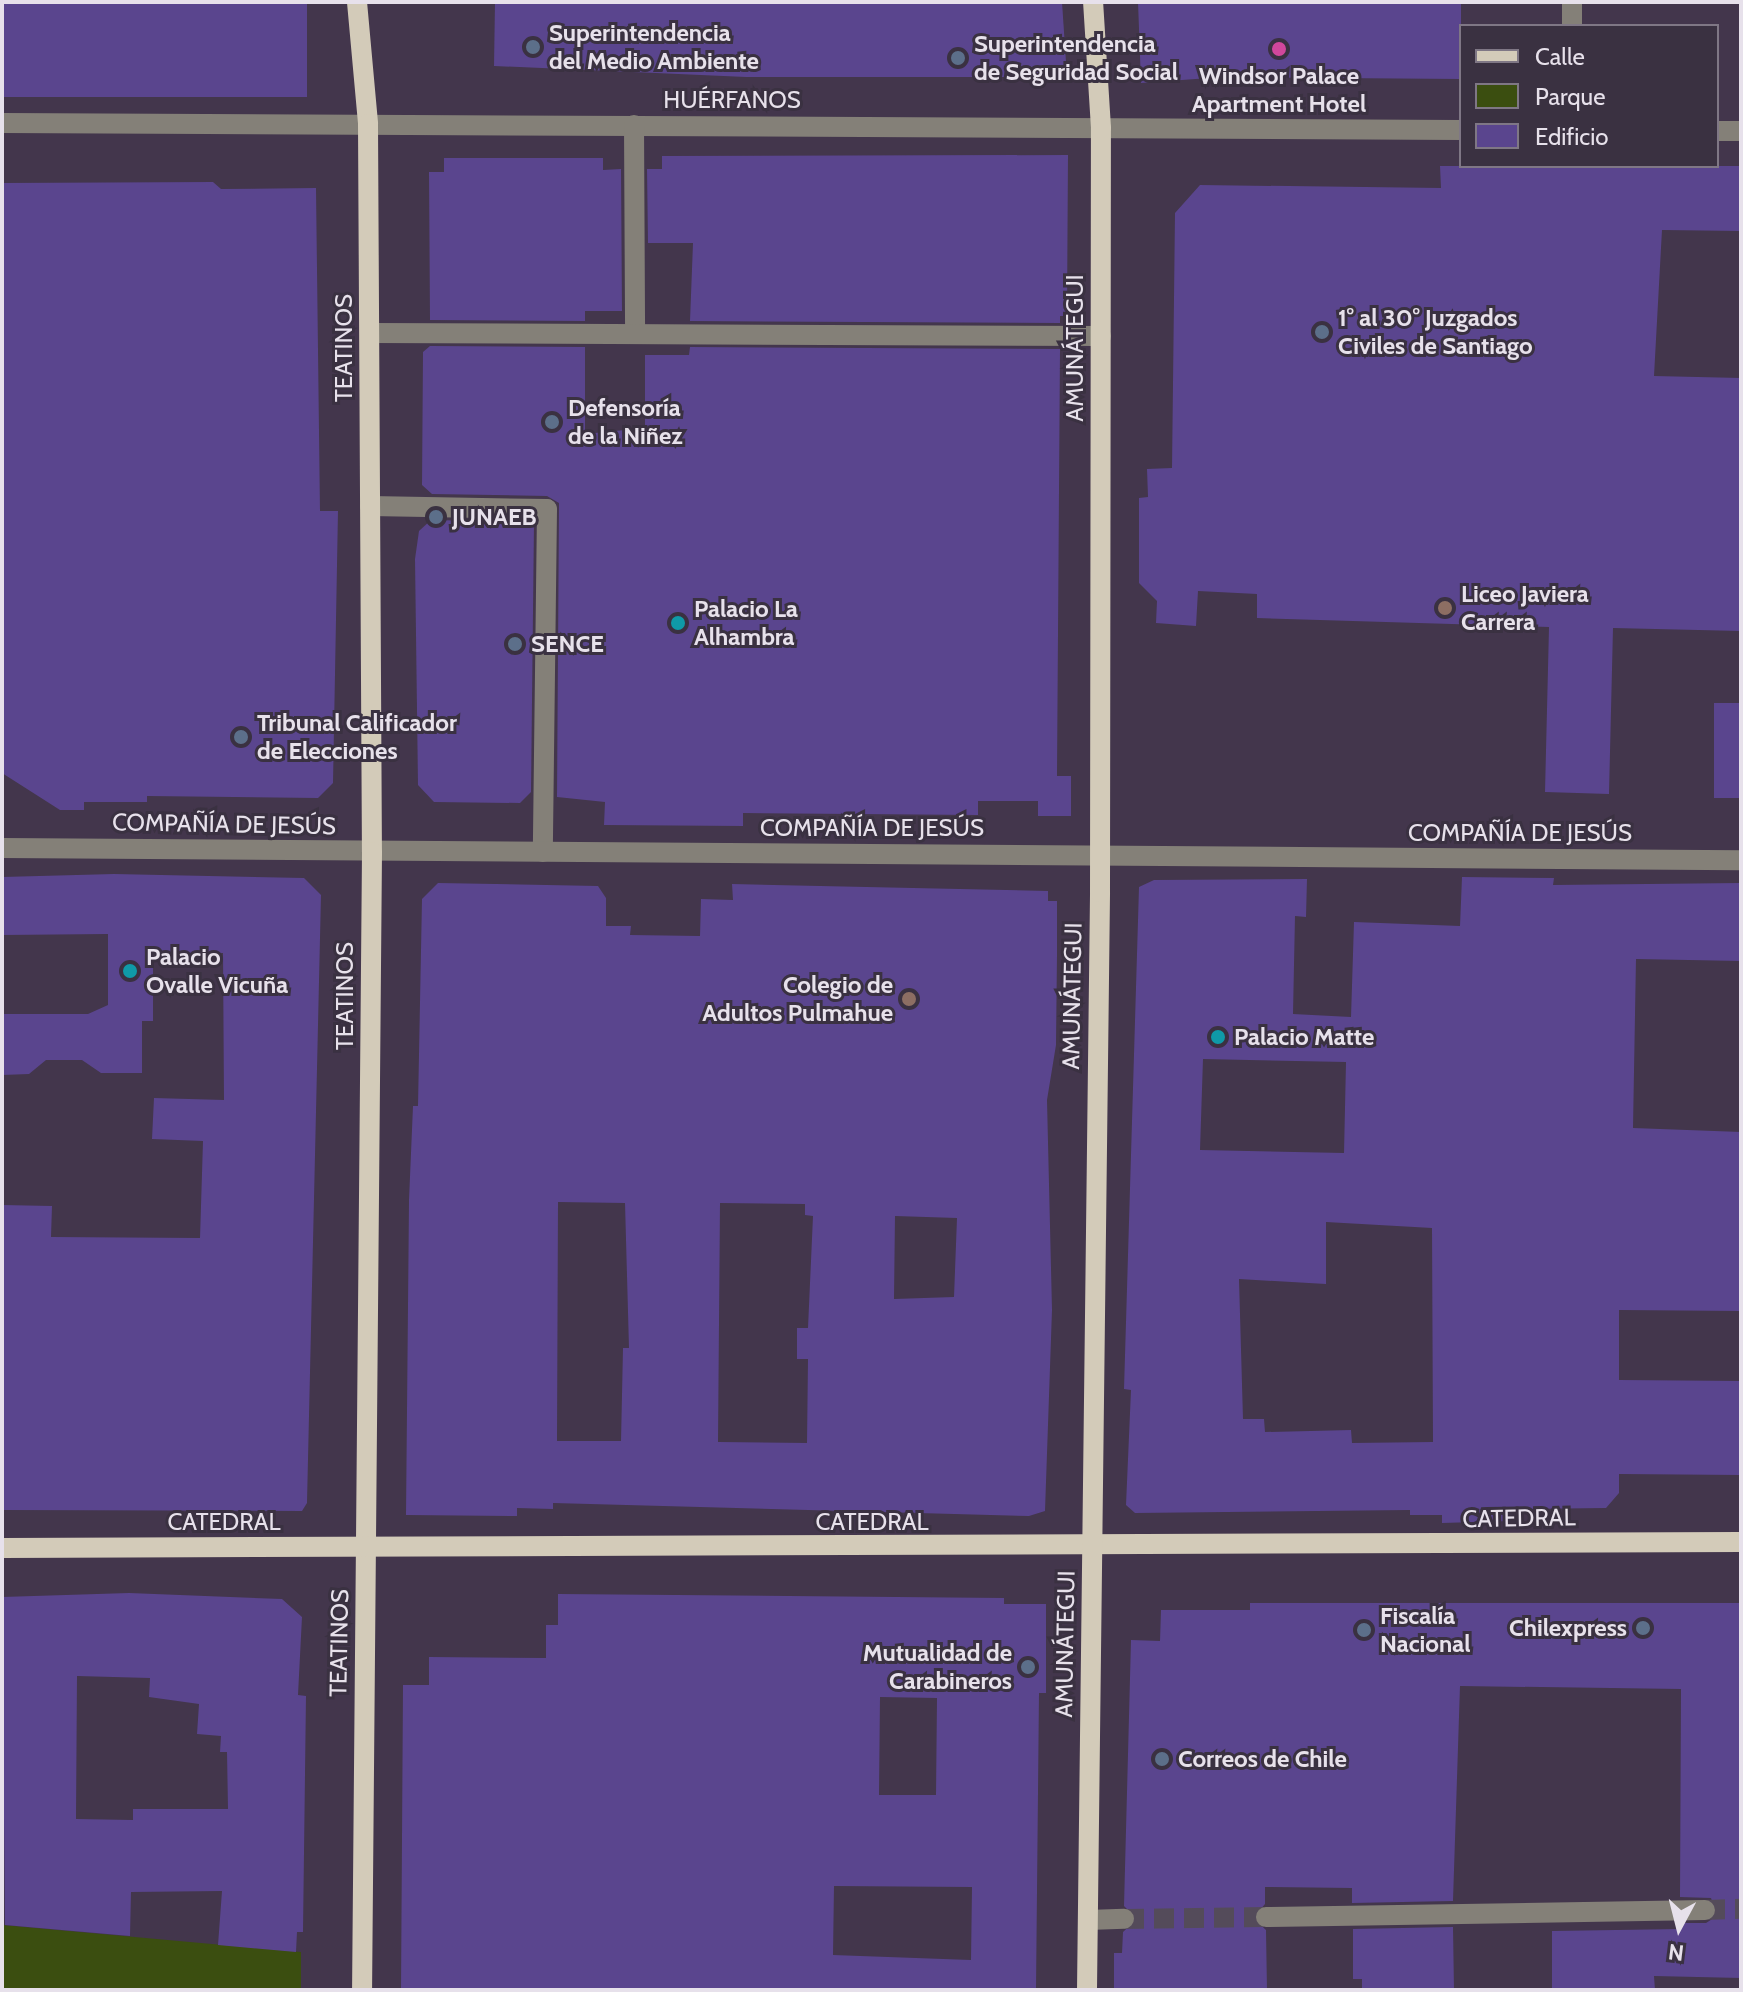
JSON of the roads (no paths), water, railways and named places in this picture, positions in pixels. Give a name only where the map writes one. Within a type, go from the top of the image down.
[{"type":"main road","name":"TEATINOS","points":[[357,2],[368,124],[372,852],[362,1990]]},
{"type":"main road","name":"AMUNÁTEGUI","points":[[1087,1990],[1100,856],[1101,128],[1093,2]]},
{"type":"main road","name":"CATEDRAL","points":[[2,1548],[1092,1548],[1741,1542]]},
{"type":"street","points":[[1572,2],[1572,24]]},
{"type":"street","name":"HUÉRFANOS","points":[[2,123],[1459,130]]},
{"type":"street","points":[[634,125],[635,332]]},
{"type":"street","points":[[1719,131],[1741,131]]},
{"type":"street","points":[[370,333],[1101,336]]},
{"type":"street","points":[[370,506],[547,509],[543,852]]},
{"type":"street","name":"COMPAÑÍA DE JESÚS","points":[[2,848],[1741,860]]},
{"type":"street","points":[[1266,1917],[1705,1910]]},
{"type":"street","points":[[1088,1920],[1124,1919]]},
{"type":"tunnel","points":[[1705,1910],[1741,1909]]},
{"type":"tunnel","points":[[1124,1919],[1266,1917]]},
{"type":"place","name":"Superintendencia del Medio Ambiente","points":[[533,47]]},
{"type":"place","name":"Windsor Palace Apartment Hotel","points":[[1279,49]]},
{"type":"place","name":"Superintendencia de Seguridad Social","points":[[958,58]]},
{"type":"place","name":"1° al 30° Juzgados Civiles de Santiago","points":[[1322,332]]},
{"type":"place","name":"Defensoría de la Niñez","points":[[552,422]]},
{"type":"place","name":"JUNAEB","points":[[436,517]]},
{"type":"place","name":"Liceo Javiera Carrera","points":[[1445,608]]},
{"type":"place","name":"Palacio La Alhambra","points":[[678,623]]},
{"type":"place","name":"SENCE","points":[[515,644]]},
{"type":"place","name":"Tribunal Calificador de Elecciones","points":[[241,737]]},
{"type":"place","name":"Palacio Ovalle Vicuña","points":[[130,971]]},
{"type":"place","name":"Colegio de Adultos Pulmahue","points":[[909,999]]},
{"type":"place","name":"Palacio Matte","points":[[1218,1037]]},
{"type":"place","name":"Chilexpress","points":[[1643,1628]]},
{"type":"place","name":"Fiscalía Nacional","points":[[1364,1630]]},
{"type":"place","name":"Mutualidad de Carabineros","points":[[1028,1667]]},
{"type":"place","name":"Correos de Chile","points":[[1162,1759]]}]
